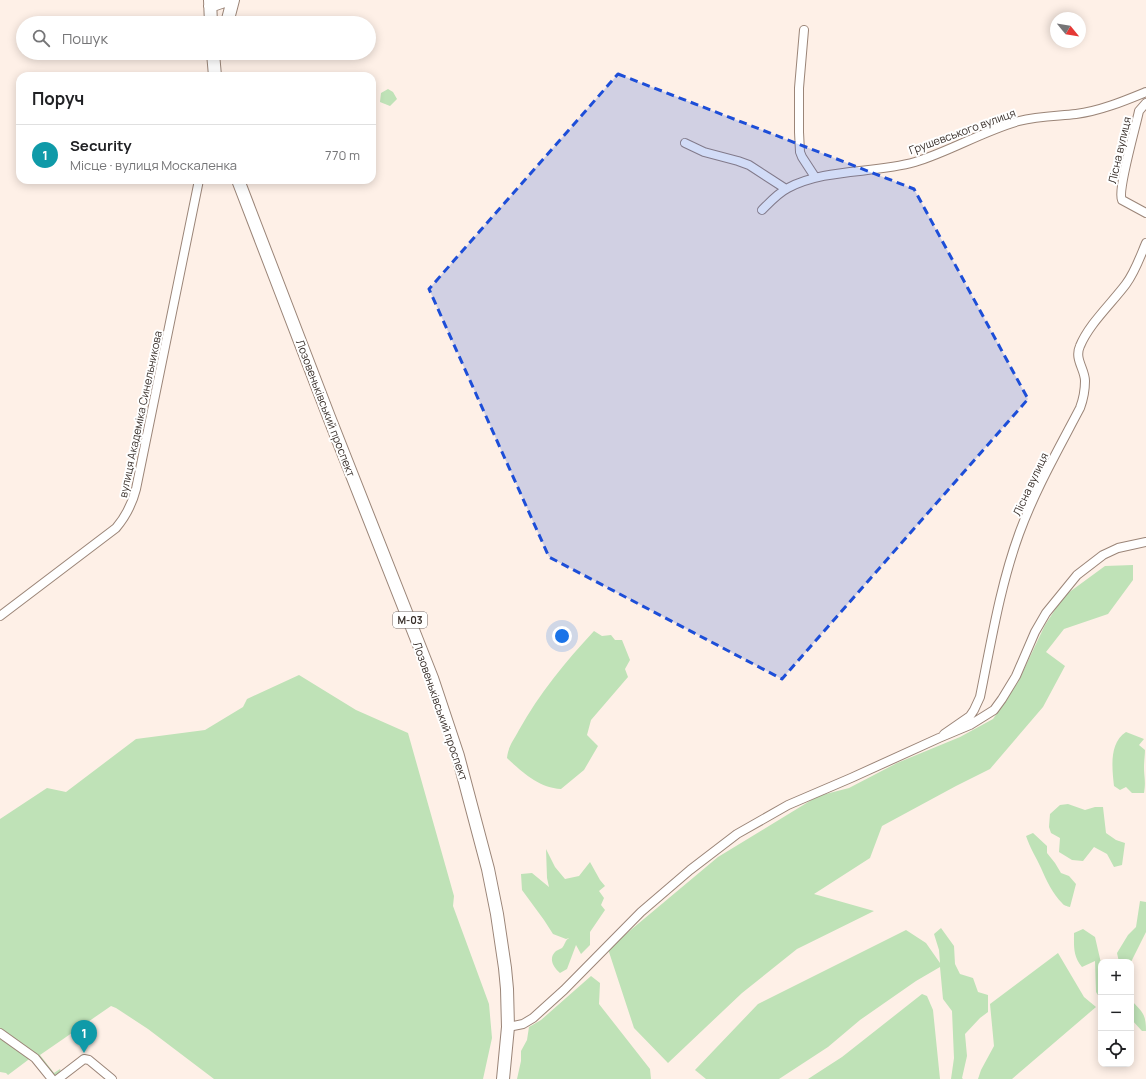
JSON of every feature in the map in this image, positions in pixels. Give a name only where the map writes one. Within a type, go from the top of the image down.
[{"type":"highway","points":[[210,16],[210,3],[227,0]]},
{"type":"highway","points":[[229,16],[233,0]]},
{"type":"highway","points":[[213,60],[214,72]]},
{"type":"highway","points":[[215,72],[218,60]]},
{"type":"highway","name":"Лозовеньківський проспект","points":[[240,184],[329,417],[432,678],[458,756],[488,868],[497,914],[507,989],[508,1027],[503,1079]]},
{"type":"street","points":[[804,30],[799,88],[798,132],[800,152],[816,177]]},
{"type":"street","name":"Грушевського вулиця","points":[[762,210],[786,189],[816,177],[881,169],[915,162],[984,133],[1020,121],[1078,114],[1146,92]]},
{"type":"street","name":"Лісна вулиця","points":[[1146,103],[1139,111],[1120,197],[1122,200],[1146,213]]},
{"type":"street","points":[[684,143],[704,152],[749,165],[786,189]]},
{"type":"street","name":"вулиця Академіка Синельникова","points":[[0,616],[116,528],[125,518],[131,506],[136,489],[197,184]]},
{"type":"street","name":"Лісна вулиця","points":[[938,738],[970,716],[980,697],[1006,577],[1019,534],[1042,481],[1080,408],[1084,397],[1085,381],[1077,355],[1079,348],[1085,336],[1126,284],[1146,243]]},
{"type":"street","points":[[508,1027],[523,1024],[532,1018],[564,990],[641,912],[690,870],[737,834],[788,804],[851,778],[938,738],[970,726],[994,710],[1002,700],[1016,676],[1035,632],[1046,613],[1077,575],[1104,555],[1118,548],[1146,542]]},
{"type":"street","points":[[0,1033],[35,1058],[52,1079]]},
{"type":"street","points":[[58,1079],[86,1059],[112,1079]]},
{"type":"highlighted area","points":[[618,74],[914,189],[1028,399],[782,679],[549,557],[429,289]]},
{"type":"green space","points":[[388,89],[393,92],[397,99],[390,106],[380,102],[381,93]]},
{"type":"green space","points":[[1133,565],[1133,580],[1108,614],[1064,629],[1046,652],[1065,666],[1043,707],[990,769],[882,826],[870,858],[814,894],[874,911],[797,949],[742,993],[668,1063],[634,1028],[608,949],[718,857],[818,796],[849,788],[897,763],[960,737],[993,719],[1018,682],[1045,625],[1064,596],[1105,566]]},
{"type":"green space","points":[[594,631],[602,636],[611,635],[615,640],[622,640],[630,660],[625,669],[628,677],[591,720],[587,735],[598,746],[584,770],[561,789],[545,786],[531,778],[507,758],[508,751],[527,717],[544,691],[573,654]]},
{"type":"green space","points":[[299,675],[356,710],[408,733],[454,896],[453,906],[489,1004],[492,1038],[483,1079],[214,1079],[148,1029],[111,1006],[40,1055],[54,1073],[60,1069],[61,1072],[57,1075],[53,1075],[32,1057],[8,1075],[0,1072],[0,819],[47,788],[66,792],[136,739],[205,730],[243,707],[247,699]]},
{"type":"green space","points":[[1126,732],[1144,739],[1139,745],[1145,750],[1144,793],[1132,793],[1126,787],[1120,790],[1114,786],[1112,764],[1114,749],[1121,737]]},
{"type":"green space","points":[[1068,804],[1085,810],[1095,807],[1103,807],[1106,833],[1116,840],[1125,843],[1122,865],[1114,867],[1107,854],[1094,847],[1083,861],[1072,860],[1059,852],[1060,838],[1051,833],[1049,827],[1050,814],[1060,805]]},
{"type":"green space","points":[[1033,833],[1047,846],[1047,853],[1061,873],[1069,876],[1076,884],[1070,907],[1063,904],[1047,882],[1026,836]]},
{"type":"green space","points":[[546,849],[555,867],[565,879],[579,876],[590,862],[605,886],[599,891],[604,898],[601,905],[605,910],[590,932],[590,945],[581,954],[576,945],[567,969],[560,973],[552,962],[552,957],[556,951],[562,948],[569,938],[566,939],[553,934],[522,890],[521,874],[532,873],[549,887],[547,878]]},
{"type":"green space","points":[[1140,901],[1146,902],[1146,932],[1132,959],[1118,959],[1117,953],[1128,935],[1136,927]]},
{"type":"green space","points":[[941,928],[954,946],[955,964],[960,974],[973,978],[978,992],[988,995],[988,1012],[965,1034],[967,1056],[963,1079],[951,1079],[954,1058],[952,1011],[943,999],[940,967],[916,981],[860,1020],[828,1047],[779,1079],[706,1079],[695,1070],[758,1004],[906,930],[926,943],[940,963],[939,950],[934,934]]},
{"type":"green space","points":[[1083,929],[1095,937],[1100,959],[1098,959],[1098,995],[1096,992],[1095,961],[1082,967],[1079,963],[1074,947],[1074,933]]},
{"type":"green space","points":[[1058,953],[1084,997],[1096,1007],[1012,1079],[978,1079],[981,1070],[994,1046],[990,1004]]},
{"type":"green space","points":[[591,976],[600,983],[599,1004],[650,1069],[651,1079],[517,1079],[521,1061],[521,1051],[527,1040],[529,1027],[541,1020]]},
{"type":"green space","points":[[922,994],[927,996],[933,1010],[940,1079],[808,1079],[842,1057]]},
{"type":"green space","points":[[1134,1003],[1144,1016],[1146,1031],[1142,1031],[1134,1022]]},
{"type":"place","name":"Security","points":[[84,1053]]}]
